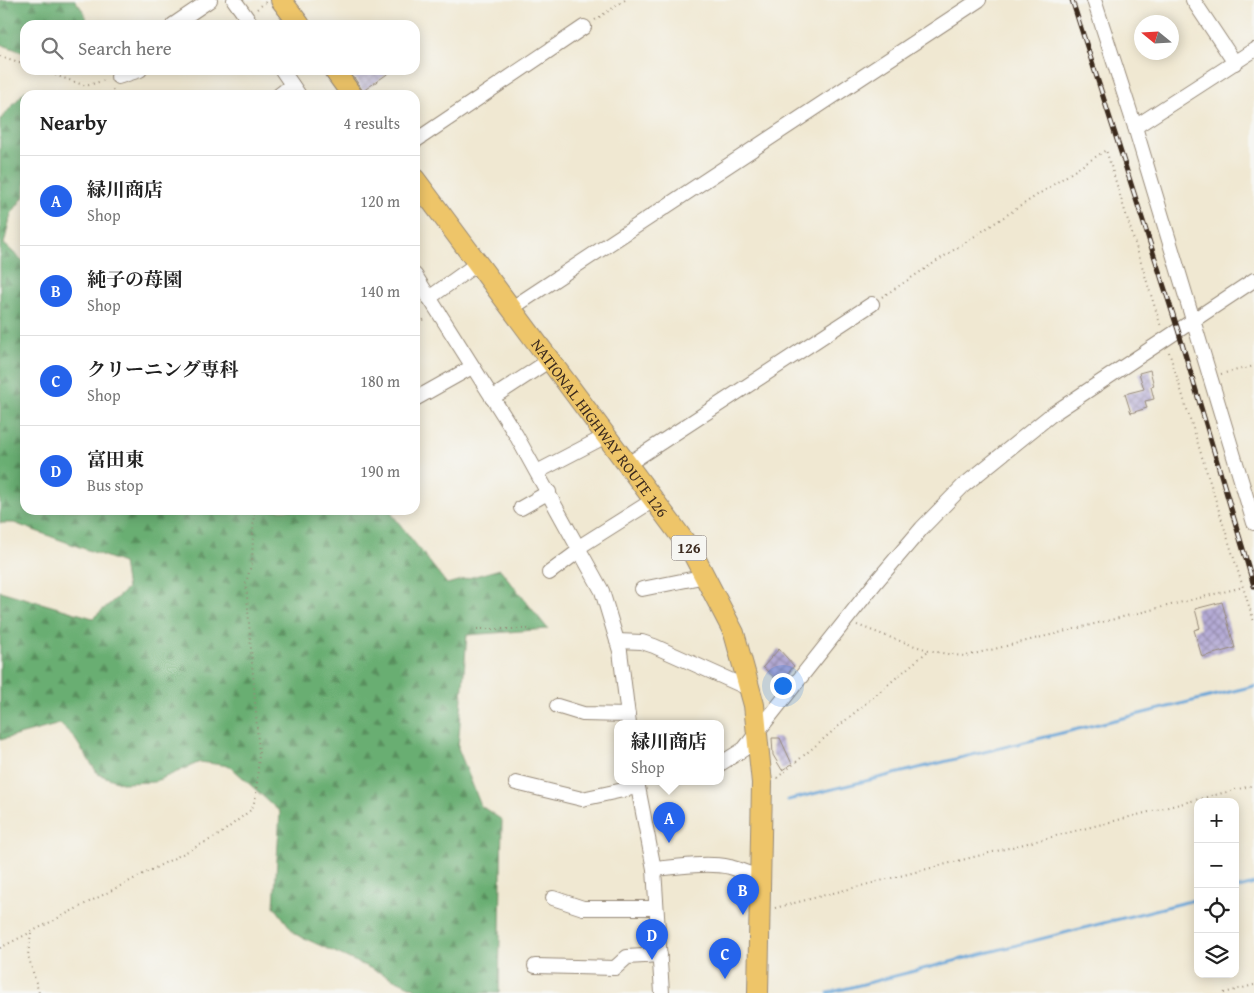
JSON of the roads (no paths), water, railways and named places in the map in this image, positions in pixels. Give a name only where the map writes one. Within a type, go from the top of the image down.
[{"type":"highway","points":[[282,0],[296,20]]},
{"type":"highway","points":[[338,75],[348,90]]},
{"type":"highway","name":"NATIONAL HIGHWAY ROUTE 126","points":[[420,186],[655,499],[691,550],[734,633],[750,689],[758,733],[762,783],[758,993]]},
{"type":"street","points":[[180,20],[210,0]]},
{"type":"street","points":[[234,0],[248,20]]},
{"type":"street","points":[[512,308],[979,0]]},
{"type":"street","points":[[1094,0],[1136,127],[1194,320],[1209,377],[1254,522]]},
{"type":"street","points":[[1193,0],[1234,63]]},
{"type":"street","points":[[420,138],[584,27]]},
{"type":"street","points":[[1136,127],[1254,50]]},
{"type":"street","points":[[286,75],[296,90]]},
{"type":"street","points":[[433,304],[478,263]]},
{"type":"street","points":[[724,762],[744,749],[758,733],[845,621],[922,528],[963,486],[1052,415],[1254,280]]},
{"type":"street","points":[[420,283],[549,492],[602,591],[617,641],[628,719],[583,714],[557,706]]},
{"type":"street","points":[[628,464],[872,304]]},
{"type":"street","points":[[492,398],[550,360]]},
{"type":"street","points":[[420,396],[472,367]]},
{"type":"street","points":[[537,472],[606,436]]},
{"type":"street","points":[[521,508],[549,492]]},
{"type":"street","points":[[548,573],[579,549],[655,499]]},
{"type":"street","points":[[642,589],[706,576]]},
{"type":"street","points":[[617,641],[642,642],[654,646],[750,689]]},
{"type":"street","points":[[516,783],[582,799],[637,785],[654,869],[662,993]]},
{"type":"street","points":[[654,869],[682,866],[717,866],[729,867],[760,877]]},
{"type":"street","points":[[553,898],[583,908],[656,908]]},
{"type":"street","points":[[535,966],[615,968],[627,957],[660,955]]},
{"type":"waterway","points":[[788,800],[1254,686]]},
{"type":"waterway","points":[[1239,888],[1254,884]]},
{"type":"waterway","points":[[828,993],[1194,900]]},
{"type":"railway","points":[[1072,0],[1178,330],[1254,586]]},
{"type":"place","name":"緑川商店","points":[[669,843]]},
{"type":"place","name":"純子の苺園","points":[[743,915]]},
{"type":"place","name":"富田東","points":[[652,960]]},
{"type":"place","name":"クリーニング専科","points":[[725,979]]}]
